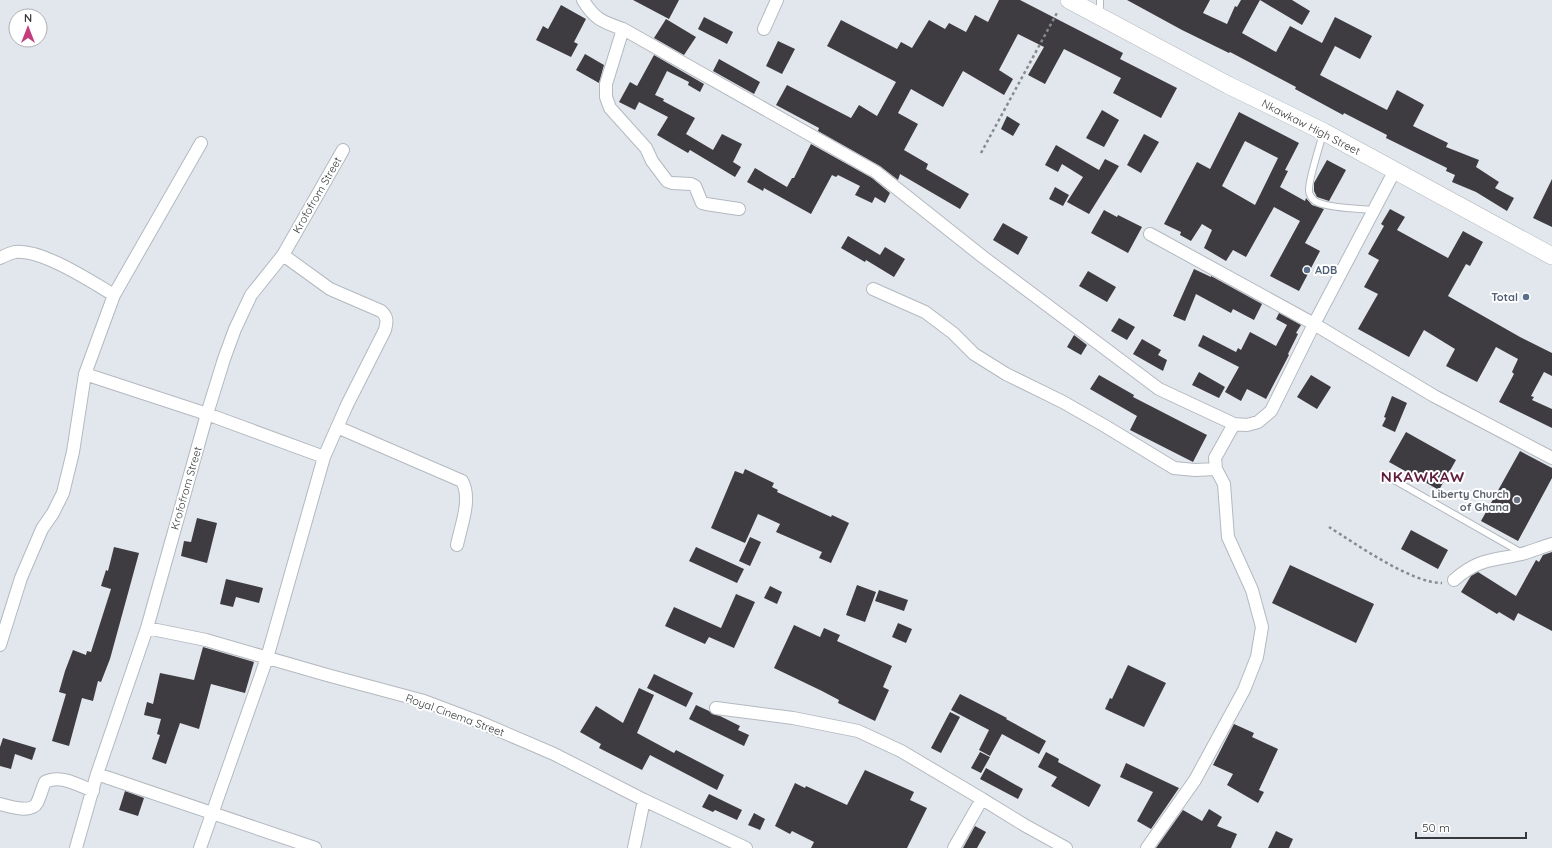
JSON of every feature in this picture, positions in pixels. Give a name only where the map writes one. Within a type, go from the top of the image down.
[{"type":"main road","name":"Nkawkaw High Street","points":[[1064,3],[1100,8],[1228,85],[1324,132],[1552,256]]},
{"type":"street","points":[[583,0],[596,18],[622,29],[876,172],[983,257],[1158,389],[1234,424],[1247,425],[1258,422],[1271,411],[1314,324],[1395,170]]},
{"type":"street","points":[[764,29],[777,0]]},
{"type":"street","points":[[622,29],[606,84],[606,97],[610,108],[646,148],[652,160],[667,181],[672,183],[691,184],[695,186],[702,202],[706,204],[739,209]]},
{"type":"street","points":[[0,645],[27,564],[42,529],[53,513],[63,493],[73,452],[85,374],[114,295],[201,143]]},
{"type":"street","name":"Krofofrom Street","points":[[76,848],[98,774],[147,628],[207,414],[235,329],[251,295],[283,256],[343,150]]},
{"type":"street","points":[[1150,234],[1314,324],[1434,396],[1552,458]]},
{"type":"street","points":[[0,258],[14,252],[33,254],[48,259],[114,295]]},
{"type":"street","points":[[200,848],[267,658],[324,457],[347,405],[388,322],[385,315],[381,311],[330,289],[283,256]]},
{"type":"street","points":[[873,289],[925,312],[953,333],[974,354],[1006,374],[1063,402],[1093,419],[1174,468],[1195,470],[1216,469]]},
{"type":"street","points":[[85,374],[207,414],[324,457]]},
{"type":"street","points":[[1147,848],[1195,780],[1244,690],[1257,657],[1262,627],[1252,590],[1228,537],[1224,484],[1216,469],[1215,458],[1234,424]]},
{"type":"street","points":[[337,427],[462,481],[467,498],[457,545]]},
{"type":"street","points":[[1454,580],[1466,570],[1482,562],[1523,554],[1552,544]]},
{"type":"street","name":"Royal Cinema Street","points":[[147,628],[206,640],[424,701],[477,721],[554,754],[644,800],[746,848]]},
{"type":"street","points":[[716,708],[793,718],[858,731],[901,751],[1026,826],[1066,848]]},
{"type":"street","points":[[98,774],[316,848]]},
{"type":"street","points":[[0,804],[23,808],[34,806],[37,803],[45,782],[52,778],[59,778],[93,791]]},
{"type":"street","points":[[954,848],[982,799]]},
{"type":"street","points":[[634,848],[644,800]]},
{"type":"lane","points":[[1324,132],[1310,186],[1310,196],[1316,202],[1328,205],[1374,210]]},
{"type":"lane","points":[[1394,480],[1523,554]]},
{"type":"path","points":[[980,153],[1064,3]]},
{"type":"path","points":[[1329,527],[1381,560],[1412,576],[1436,583]]},
{"type":"building","points":[[633,0],[679,0],[669,19]]},
{"type":"building","points":[[999,0],[1020,0],[1123,53],[1120,59],[1177,88],[1161,118],[1113,93],[1121,78],[1064,49],[1045,84],[1028,75],[1044,47],[1018,34],[999,70],[1013,79],[1004,95],[963,71],[943,107],[911,89],[898,113],[918,124],[904,150],[928,164],[926,169],[969,194],[960,209],[900,174],[898,180],[880,166],[818,131],[819,128],[776,105],[787,85],[851,118],[859,105],[877,116],[896,82],[827,46],[841,20],[897,49],[901,42],[912,48],[929,20],[945,29],[949,23],[966,32],[975,15],[988,22]]},
{"type":"building","points":[[1127,0],[1210,0],[1203,13],[1227,24],[1235,6],[1237,7],[1241,0],[1260,0],[1242,33],[1276,52],[1290,26],[1322,43],[1335,17],[1372,36],[1360,59],[1335,46],[1320,75],[1387,110],[1397,90],[1421,103],[1424,105],[1413,126],[1448,143],[1446,147],[1479,160],[1476,167],[1499,182],[1495,188],[1514,198],[1507,211],[1476,192],[1452,182],[1455,175],[1446,171],[1447,168],[1386,138],[1387,135],[1344,113],[1343,115],[1295,89],[1296,87],[1230,52],[1229,53],[1182,30]]},
{"type":"building","points":[[1260,0],[1292,0],[1310,11],[1302,25]]},
{"type":"building","points":[[561,5],[586,19],[574,42],[578,44],[571,57],[536,40],[543,26],[548,29]]},
{"type":"building","points":[[704,17],[733,32],[727,44],[698,29]]},
{"type":"building","points":[[666,19],[696,37],[684,55],[654,38]]},
{"type":"building","points":[[778,41],[795,49],[782,74],[766,66]]},
{"type":"building","points":[[585,54],[604,65],[599,83],[576,70]]},
{"type":"building","points":[[654,55],[704,84],[700,92],[688,85],[689,82],[667,71],[655,95],[664,99],[663,101],[695,118],[686,134],[713,150],[722,134],[742,144],[733,162],[741,167],[735,177],[690,150],[688,153],[657,135],[668,117],[639,102],[635,110],[619,102],[630,82],[637,86]]},
{"type":"building","points":[[719,59],[760,82],[754,94],[713,71]]},
{"type":"building","points":[[1102,110],[1119,120],[1104,147],[1086,138]]},
{"type":"building","points":[[1239,112],[1299,143],[1285,170],[1288,171],[1280,187],[1305,201],[1306,198],[1312,205],[1324,209],[1305,243],[1320,251],[1299,291],[1270,276],[1300,221],[1274,207],[1246,257],[1233,250],[1226,261],[1204,248],[1212,230],[1202,224],[1191,241],[1180,235],[1181,232],[1164,224],[1197,162],[1210,169]],"holes":[[[1245,141],[1278,158],[1255,205],[1222,186]]]},
{"type":"building","points":[[1007,116],[1020,124],[1013,136],[1001,129]]},
{"type":"building","points":[[1144,134],[1159,142],[1141,173],[1127,165]]},
{"type":"building","points":[[811,144],[872,178],[890,193],[885,203],[875,197],[872,203],[855,195],[860,186],[838,175],[836,177],[832,175],[811,214],[764,188],[763,191],[747,182],[755,168],[787,187],[792,178],[794,178]]},
{"type":"building","points":[[1056,145],[1099,170],[1105,159],[1119,166],[1089,214],[1067,202],[1083,177],[1062,164],[1058,172],[1045,165]]},
{"type":"building","points":[[1327,160],[1346,170],[1329,201],[1317,197],[1314,191],[1314,183]]},
{"type":"building","points":[[1552,179],[1552,227],[1533,218]]},
{"type":"building","points":[[1055,187],[1069,195],[1063,206],[1049,199]]},
{"type":"building","points":[[1390,209],[1405,217],[1397,230],[1448,258],[1463,231],[1483,242],[1470,266],[1466,264],[1448,296],[1520,337],[1552,353],[1552,376],[1544,372],[1531,396],[1534,397],[1532,400],[1552,409],[1552,428],[1499,402],[1514,374],[1512,372],[1518,359],[1496,347],[1477,382],[1446,366],[1455,349],[1424,330],[1409,357],[1358,329],[1378,294],[1364,287],[1379,260],[1368,254],[1384,226],[1381,224]]},
{"type":"building","points":[[1104,210],[1142,227],[1128,253],[1091,233]]},
{"type":"building","points":[[1003,223],[1028,237],[1018,255],[993,240]]},
{"type":"building","points":[[848,236],[880,255],[885,247],[905,259],[894,277],[866,260],[865,262],[841,248]]},
{"type":"building","points":[[1194,269],[1211,276],[1262,304],[1254,320],[1233,309],[1231,313],[1196,294],[1185,321],[1173,316]]},
{"type":"building","points":[[1088,271],[1116,287],[1107,302],[1079,286]]},
{"type":"building","points":[[1279,313],[1301,325],[1296,333],[1298,334],[1288,354],[1289,355],[1266,399],[1247,389],[1241,401],[1225,392],[1239,367],[1198,346],[1203,335],[1236,352],[1238,348],[1241,350],[1250,332],[1276,346],[1287,325],[1276,319]]},
{"type":"building","points":[[1119,318],[1135,327],[1127,340],[1111,331]]},
{"type":"building","points":[[1074,335],[1087,345],[1081,355],[1067,347]]},
{"type":"building","points":[[1142,339],[1161,350],[1158,355],[1167,360],[1163,371],[1133,354]]},
{"type":"building","points":[[1199,372],[1225,387],[1219,398],[1192,385]]},
{"type":"building","points":[[1099,375],[1134,395],[1133,397],[1207,435],[1193,462],[1130,430],[1137,416],[1090,389]]},
{"type":"building","points":[[1311,375],[1331,387],[1317,409],[1297,397]]},
{"type":"building","points":[[1392,396],[1407,403],[1395,432],[1382,426],[1386,418],[1384,417]]},
{"type":"building","points":[[1406,432],[1456,460],[1439,490],[1389,462]]},
{"type":"building","name":"Liberty Church of Ghana","points":[[1520,451],[1552,468],[1552,478],[1518,541],[1481,521]]},
{"type":"building","points":[[745,469],[774,483],[772,487],[778,490],[777,492],[831,517],[832,515],[849,523],[831,563],[819,558],[822,552],[776,532],[780,524],[758,514],[745,543],[711,528],[735,471],[743,474]]},
{"type":"building","points":[[197,518],[217,523],[207,563],[181,556],[184,541],[191,542]]},
{"type":"building","points":[[1411,530],[1448,550],[1438,569],[1401,549]]},
{"type":"building","points":[[750,537],[761,542],[750,566],[739,561]]},
{"type":"building","points":[[114,547],[139,553],[110,659],[101,682],[98,681],[93,701],[82,698],[69,746],[52,741],[66,694],[59,692],[73,650],[86,655],[87,651],[91,652],[111,589],[101,586],[106,570],[108,571]]},
{"type":"building","points":[[696,547],[744,569],[737,583],[689,561]]},
{"type":"building","points":[[1552,552],[1552,631],[1518,613],[1514,621],[1499,612],[1497,614],[1461,592],[1471,576],[1478,572],[1516,596],[1536,560],[1539,562],[1543,555]]},
{"type":"building","points":[[1290,565],[1374,604],[1356,643],[1272,603]]},
{"type":"building","points":[[226,579],[263,588],[259,603],[236,597],[233,607],[220,604]]},
{"type":"building","points":[[857,585],[876,592],[865,622],[846,615]]},
{"type":"building","points":[[770,586],[782,592],[777,604],[764,598]]},
{"type":"building","points":[[879,590],[908,600],[904,611],[875,601]]},
{"type":"building","points":[[736,594],[755,602],[734,648],[709,637],[705,644],[665,626],[674,607],[721,628]]},
{"type":"building","points":[[898,623],[912,629],[906,643],[892,637]]},
{"type":"building","points":[[794,625],[820,637],[824,628],[840,635],[837,641],[892,666],[883,687],[889,690],[875,721],[838,703],[839,700],[822,691],[774,668]]},
{"type":"building","points":[[203,647],[254,662],[245,693],[211,684],[199,729],[180,723],[166,764],[152,759],[160,735],[157,734],[161,719],[144,715],[147,702],[153,704],[160,673],[194,680]]},
{"type":"building","points":[[1128,665],[1166,683],[1144,727],[1105,709],[1110,698],[1112,699]]},
{"type":"building","points":[[654,674],[693,693],[686,707],[647,688]]},
{"type":"building","points":[[639,688],[654,695],[637,733],[674,753],[676,750],[724,775],[717,790],[650,755],[642,770],[599,748],[601,744],[580,732],[596,706],[623,723]]},
{"type":"building","points":[[960,694],[1007,718],[1006,719],[1046,741],[1039,754],[1002,734],[990,756],[979,750],[989,730],[951,710]]},
{"type":"building","points":[[696,705],[712,714],[720,716],[740,726],[738,730],[749,735],[744,746],[689,719]]},
{"type":"building","points":[[950,712],[960,717],[941,753],[931,748]]},
{"type":"building","points":[[1234,724],[1254,733],[1252,737],[1278,749],[1259,790],[1264,792],[1258,803],[1227,785],[1233,774],[1213,765]]},
{"type":"building","points":[[3,738],[36,748],[32,760],[15,754],[11,769],[0,766],[0,747]]},
{"type":"building","points":[[980,752],[990,757],[981,773],[971,768]]},
{"type":"building","points":[[1046,752],[1059,759],[1058,762],[1101,785],[1089,807],[1051,786],[1057,777],[1038,767]]},
{"type":"building","points":[[1126,763],[1179,788],[1151,829],[1137,821],[1153,792],[1120,777]]},
{"type":"building","points":[[986,768],[1023,789],[1018,799],[980,779]]},
{"type":"building","points":[[865,770],[914,792],[910,800],[927,808],[907,848],[811,848],[814,842],[792,831],[790,834],[775,826],[795,783],[805,788],[806,786],[847,805]]},
{"type":"building","points":[[125,791],[144,798],[138,816],[119,810]]},
{"type":"building","points":[[709,794],[742,810],[737,820],[715,810],[713,812],[702,807]]},
{"type":"building","points":[[1209,809],[1222,817],[1217,826],[1237,834],[1231,848],[1156,848],[1183,810],[1202,821]]},
{"type":"building","points":[[754,813],[765,819],[760,830],[748,825]]},
{"type":"building","points":[[975,826],[986,832],[977,848],[963,848]]},
{"type":"building","points":[[1276,831],[1293,839],[1289,848],[1268,848]]},
{"type":"place","name":"ADB","points":[[1307,270]]},
{"type":"place","name":"Total","points":[[1526,297]]},
{"type":"place","name":"Liberty Church of Ghana","points":[[1517,500]]},
{"type":"district","name":"NKAWKAW","points":[[1423,477]]}]
